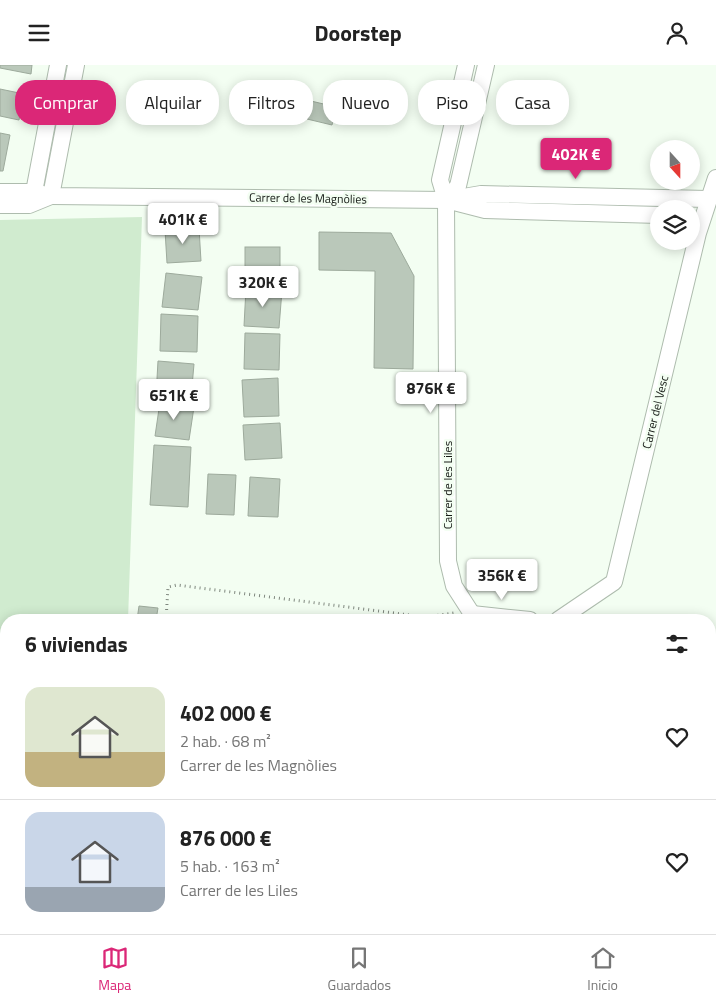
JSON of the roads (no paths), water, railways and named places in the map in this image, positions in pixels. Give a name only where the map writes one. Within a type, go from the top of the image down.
[{"type":"street","points":[[34,192],[58,65]]},
{"type":"street","points":[[51,196],[76,65]]},
{"type":"street","name":"Carrer de les Liles","points":[[466,65],[440,180],[446,200],[448,561],[454,586],[470,614]]},
{"type":"street","points":[[446,200],[458,186],[486,65]]},
{"type":"street","name":"Carrer del Vesc","points":[[700,217],[716,178]]},
{"type":"street","name":"Carrer de les Magnòlies","points":[[0,192],[34,192],[51,196],[446,200],[481,194],[708,199]]},
{"type":"street","name":"Carrer de les Magnòlies","points":[[0,205],[29,205],[51,196]]},
{"type":"street","name":"Carrer de les Magnòlies","points":[[446,200],[485,210],[650,215]]},
{"type":"street","name":"Carrer del Vesc","points":[[567,614],[614,583],[690,250]]}]
